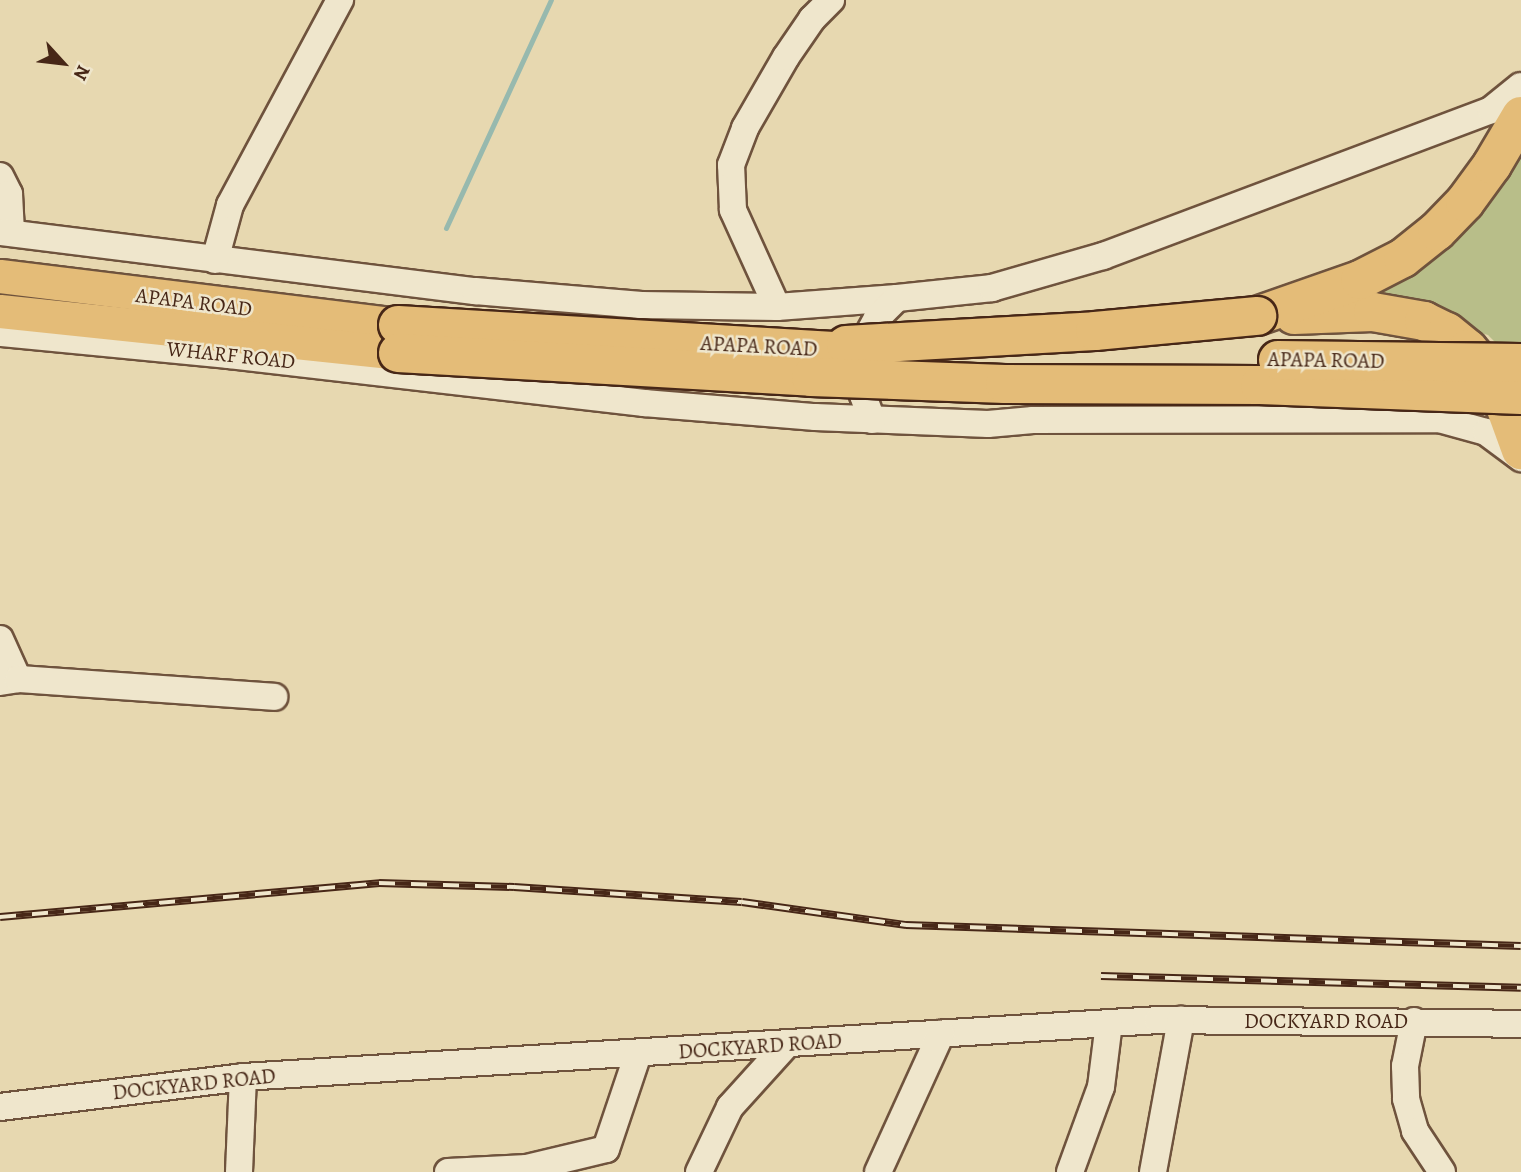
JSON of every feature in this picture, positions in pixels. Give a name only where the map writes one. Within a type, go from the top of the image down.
[{"type":"highway","points":[[1257,316],[1360,280],[1412,251],[1437,231],[1465,202],[1492,165],[1521,116]]},
{"type":"highway","points":[[785,348],[1095,331],[1257,316],[1373,312],[1423,321],[1447,332],[1468,349],[1487,372],[1505,406],[1521,450]]},
{"type":"highway","name":"APAPA ROAD","points":[[398,339],[785,348],[928,356],[1521,363]]},
{"type":"highway","name":"APAPA ROAD","points":[[398,339],[811,377],[1005,384],[1260,385],[1521,395]]},
{"type":"main road","name":"APAPA ROAD","points":[[0,276],[398,339]]},
{"type":"main road","name":"APAPA ROAD","points":[[0,311],[398,339]]},
{"type":"street","points":[[215,260],[230,205],[340,0]]},
{"type":"street","points":[[777,307],[733,210],[731,165],[746,128],[786,57],[812,19],[831,0]]},
{"type":"street","points":[[0,176],[9,194],[5,232],[475,291],[663,306],[777,307],[992,288],[1103,256],[1491,110],[1521,86]]},
{"type":"street","points":[[872,419],[863,395],[865,340],[877,318],[897,298]]},
{"type":"street","points":[[644,403],[660,391],[669,378],[674,357],[672,330],[663,306]]},
{"type":"street","name":"WHARF ROAD","points":[[0,333],[644,403],[872,419],[988,424],[1033,420],[1439,419],[1486,432],[1521,458]]},
{"type":"street","points":[[0,639],[9,680],[274,697]]},
{"type":"street","points":[[1153,1172],[1181,1020]]},
{"type":"street","name":"DOCKYARD ROAD","points":[[0,1107],[243,1077],[1109,1023],[1181,1020],[1521,1024]]},
{"type":"street","points":[[1414,1021],[1405,1066],[1406,1099],[1415,1130],[1442,1172]]},
{"type":"street","points":[[1070,1172],[1101,1087],[1109,1023]]},
{"type":"street","points":[[878,1172],[941,1034]]},
{"type":"street","points":[[699,1172],[730,1107],[786,1045]]},
{"type":"street","points":[[448,1172],[527,1168],[606,1149],[638,1054]]},
{"type":"street","points":[[239,1172],[243,1077]]},
{"type":"green space","points":[[1521,135],[1521,393],[1499,346],[1488,335],[1422,315],[1372,285]]},
{"type":"waterway","points":[[446,228],[551,0]]},
{"type":"railway","points":[[0,917],[379,883],[514,887],[742,902],[906,925],[1521,946]]},
{"type":"railway","points":[[1101,976],[1521,988]]}]
